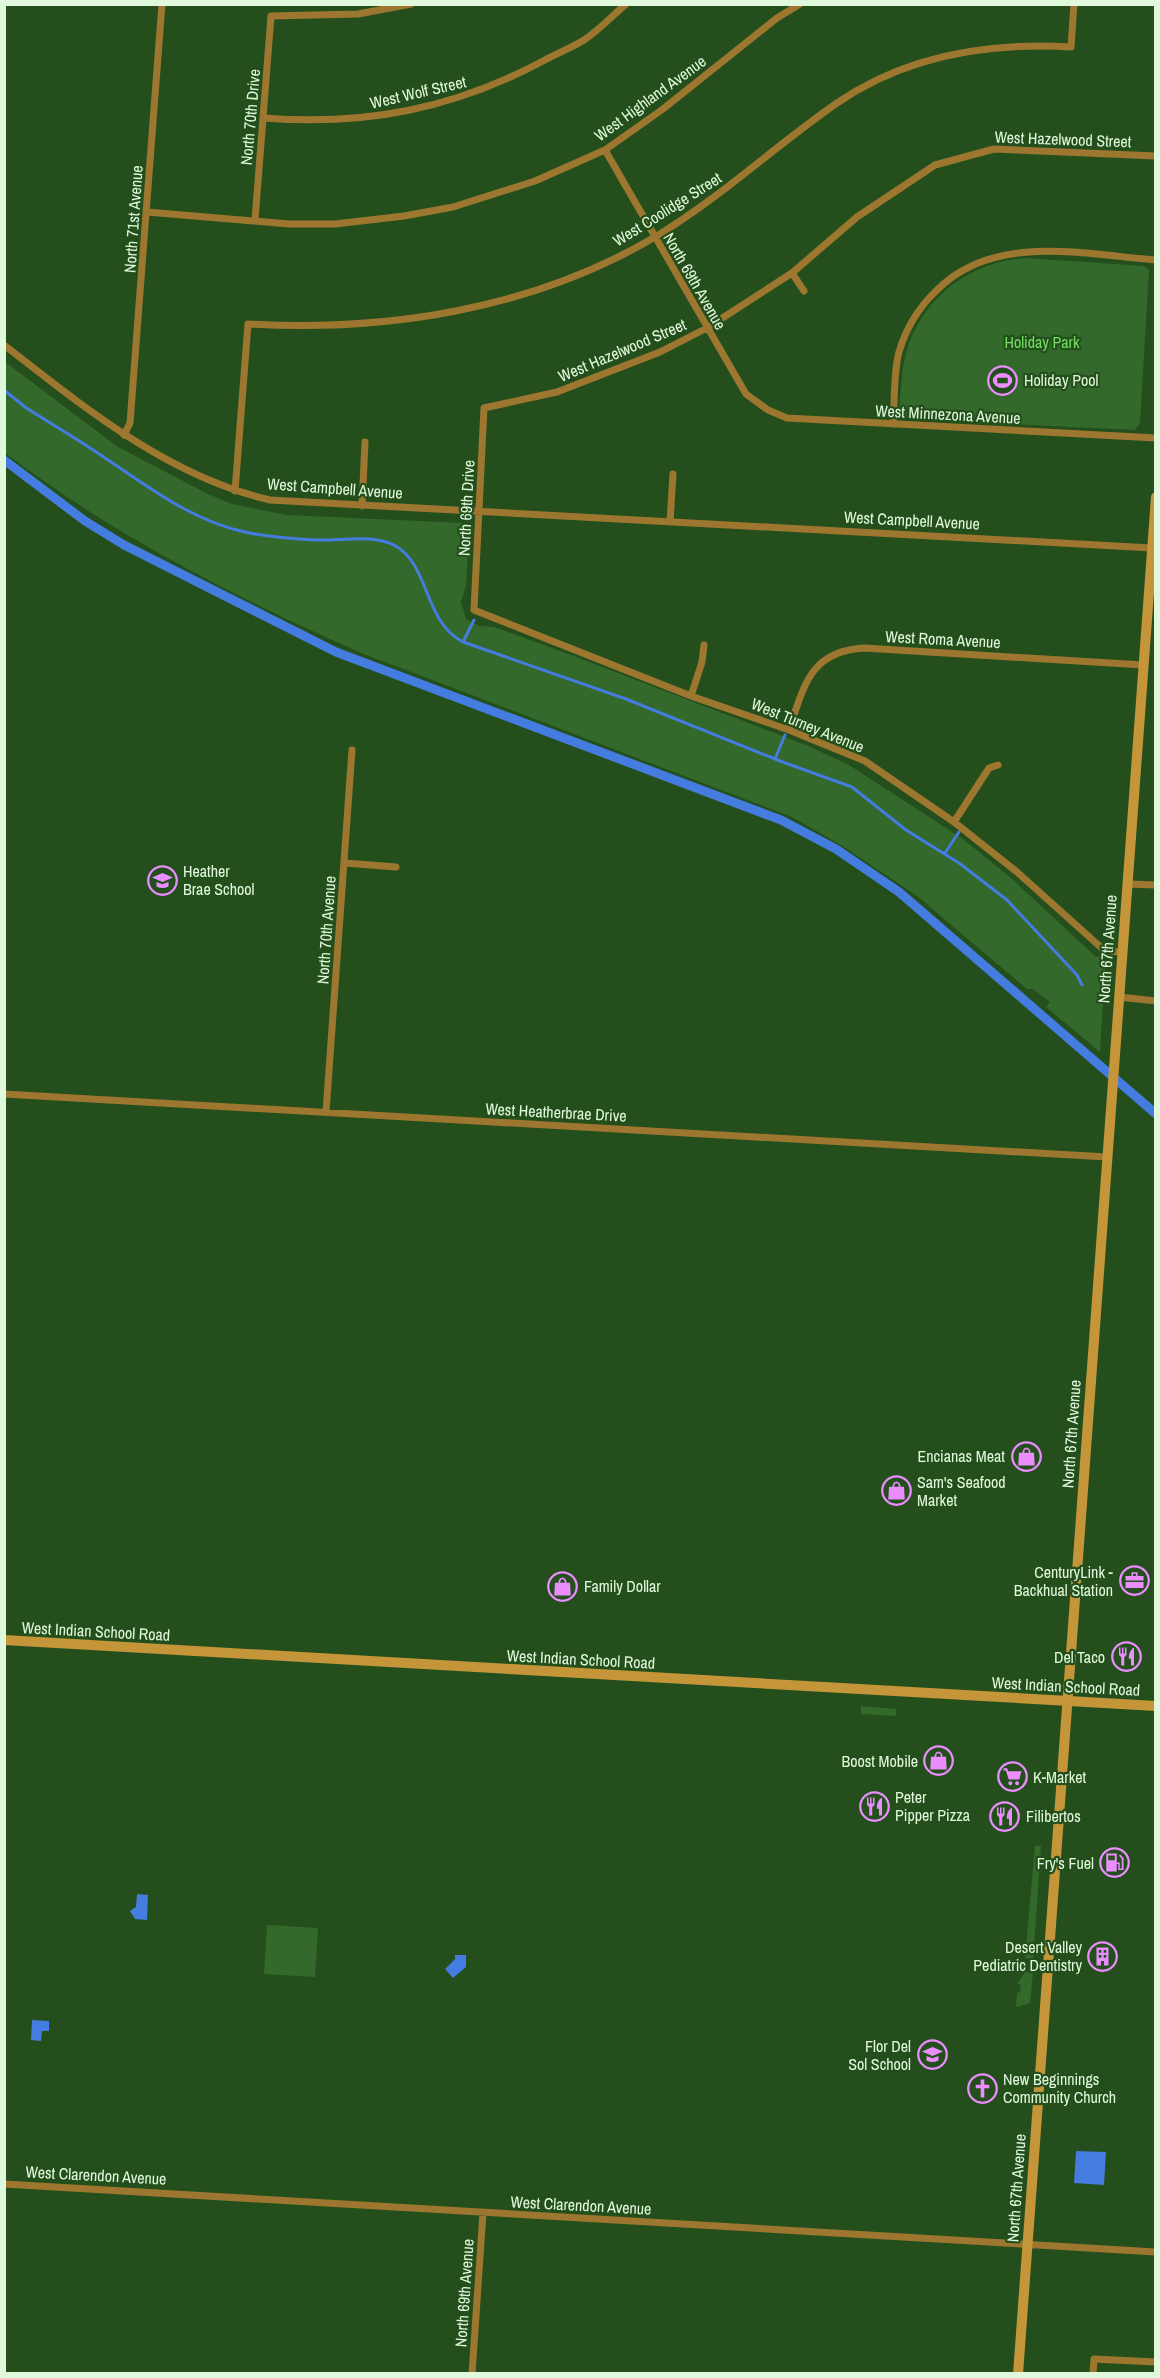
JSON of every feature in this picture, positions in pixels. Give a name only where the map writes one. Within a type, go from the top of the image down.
[{"type":"main road","name":"North 67th Avenue","points":[[1018,2373],[1143,665],[1151,617],[1155,497]]},
{"type":"main road","name":"West Indian School Road","points":[[4,1640],[1155,1706]]},
{"type":"street","name":"North 71st Avenue","points":[[124,435],[130,423],[162,4]]},
{"type":"street","name":"North 70th Drive","points":[[255,220],[271,16],[358,14],[411,4]]},
{"type":"street","name":"West Wolf Street","points":[[264,118],[311,122],[380,117],[456,100],[507,81],[584,40],[626,4]]},
{"type":"street","name":"West Highland Avenue","points":[[147,212],[335,224],[404,216],[453,207],[535,181],[605,150],[713,71],[777,18],[800,4]]},
{"type":"street","name":"West Coolidge Street","points":[[235,491],[248,324],[348,326],[465,309],[515,297],[570,277],[654,237],[721,194],[838,102],[884,77],[942,56],[980,48],[1027,45],[1071,47],[1074,4]]},
{"type":"street","name":"West Hazelwood Street","points":[[484,408],[557,392],[660,352],[707,327],[792,273],[857,216],[935,165],[994,149],[1155,156]]},
{"type":"street","name":"North 69th Avenue","points":[[605,150],[746,394]]},
{"type":"street","points":[[893,424],[899,352],[908,328],[927,300],[955,274],[979,261],[1004,254],[1033,252],[1155,260]]},
{"type":"street","points":[[792,273],[804,291]]},
{"type":"street","name":"West Campbell Avenue","points":[[4,345],[65,393],[124,435],[210,481],[235,491],[293,502],[1152,548]]},
{"type":"street","name":"West Minnezona Avenue","points":[[746,394],[768,410],[787,418],[1155,438]]},
{"type":"street","name":"North 69th Drive","points":[[474,610],[484,408]]},
{"type":"street","points":[[362,506],[365,442]]},
{"type":"street","points":[[670,522],[674,474]]},
{"type":"street","name":"West Turney Avenue","points":[[474,610],[691,696],[789,730],[865,761],[954,822],[1017,872],[1105,951],[1122,952]]},
{"type":"street","points":[[691,696],[702,662],[704,645]]},
{"type":"street","name":"West Roma Avenue","points":[[789,730],[810,673],[823,660],[842,650],[864,648],[1143,665]]},
{"type":"street","name":"North 70th Avenue","points":[[326,1112],[352,750]]},
{"type":"street","points":[[954,822],[989,768],[998,765]]},
{"type":"street","points":[[345,863],[396,867]]},
{"type":"street","points":[[1127,884],[1155,885]]},
{"type":"street","points":[[1119,997],[1155,1000]]},
{"type":"street","name":"West Heatherbrae Drive","points":[[4,1094],[1107,1157]]},
{"type":"street","name":"West Clarendon Avenue","points":[[4,2184],[1155,2252]]},
{"type":"street","name":"North 69th Avenue","points":[[472,2373],[483,2214]]},
{"type":"street","points":[[1093,2373],[1094,2359],[1155,2362]]},
{"type":"green space","name":"Holiday Park","points":[[1026,258],[1144,266],[1149,270],[1140,423],[1135,430],[908,419],[901,415],[900,397],[906,354],[914,332],[926,312],[941,294],[959,280],[979,269]]},
{"type":"green space","points":[[4,361],[118,447],[232,504],[287,515],[463,523],[467,526],[469,533],[466,585],[461,602],[466,619],[479,626],[494,627],[571,655],[806,745],[849,765],[963,839],[1011,878],[1096,957],[1100,956],[1106,962],[1106,1000],[1103,1003],[1100,1052],[1046,1007],[1050,1002],[1033,989],[1027,989],[917,896],[841,845],[792,817],[364,654],[224,588],[178,564],[90,512],[5,453]]},
{"type":"green space","points":[[861,1706],[896,1709],[896,1716],[861,1714]]},
{"type":"green space","points":[[1035,1846],[1041,1846],[1033,1960],[1025,1958]]},
{"type":"green space","points":[[267,1925],[318,1928],[315,1977],[264,1974]]},
{"type":"green space","points":[[1025,1972],[1033,1973],[1030,2003],[1016,2007],[1017,1993],[1020,1992],[1021,1985],[1017,1984]]},
{"type":"water","points":[[137,1894],[148,1895],[147,1920],[135,1919],[130,1911],[136,1907]]},
{"type":"water","points":[[455,1955],[466,1955],[466,1967],[453,1978],[445,1969],[455,1959]]},
{"type":"water","points":[[32,2020],[49,2021],[49,2031],[42,2031],[41,2041],[31,2040]]},
{"type":"water","points":[[1076,2151],[1106,2152],[1104,2185],[1074,2183]]},
{"type":"waterway","points":[[4,390],[25,407],[172,502],[207,520],[245,532],[271,536],[317,540],[366,539],[394,545],[406,554],[414,565],[440,621],[450,633],[463,642],[626,699],[780,761],[852,787],[906,830],[959,863],[1007,900],[1077,975],[1082,985]]},
{"type":"waterway","points":[[4,460],[85,521],[124,545],[336,652],[781,820],[836,849],[899,892],[1156,1114]]},
{"type":"waterway","points":[[463,642],[474,620]]},
{"type":"waterway","points":[[775,759],[785,735]]},
{"type":"waterway","points":[[945,853],[959,832]]},
{"type":"place","name":"Holiday Pool","points":[[1003,380]]},
{"type":"place","name":"Heather Brae School","points":[[162,880]]},
{"type":"place","name":"Encianas Meat","points":[[1026,1456]]},
{"type":"place","name":"Sam's Seafood Market","points":[[896,1491]]},
{"type":"place","name":"CenturyLink - Backhual Station","points":[[1134,1581]]},
{"type":"place","name":"Family Dollar","points":[[563,1586]]},
{"type":"place","name":"Del Taco","points":[[1126,1657]]},
{"type":"place","name":"Boost Mobile","points":[[939,1761]]},
{"type":"place","name":"K-Market","points":[[1012,1777]]},
{"type":"place","name":"Peter Pipper Pizza","points":[[874,1806]]},
{"type":"place","name":"Filibertos","points":[[1005,1816]]},
{"type":"place","name":"Fry's Fuel","points":[[1115,1863]]},
{"type":"place","name":"Desert Valley Pediatric Dentistry","points":[[1103,1956]]},
{"type":"place","name":"Flor Del Sol School","points":[[932,2055]]},
{"type":"place","name":"New Beginnings Community Church","points":[[982,2088]]}]
